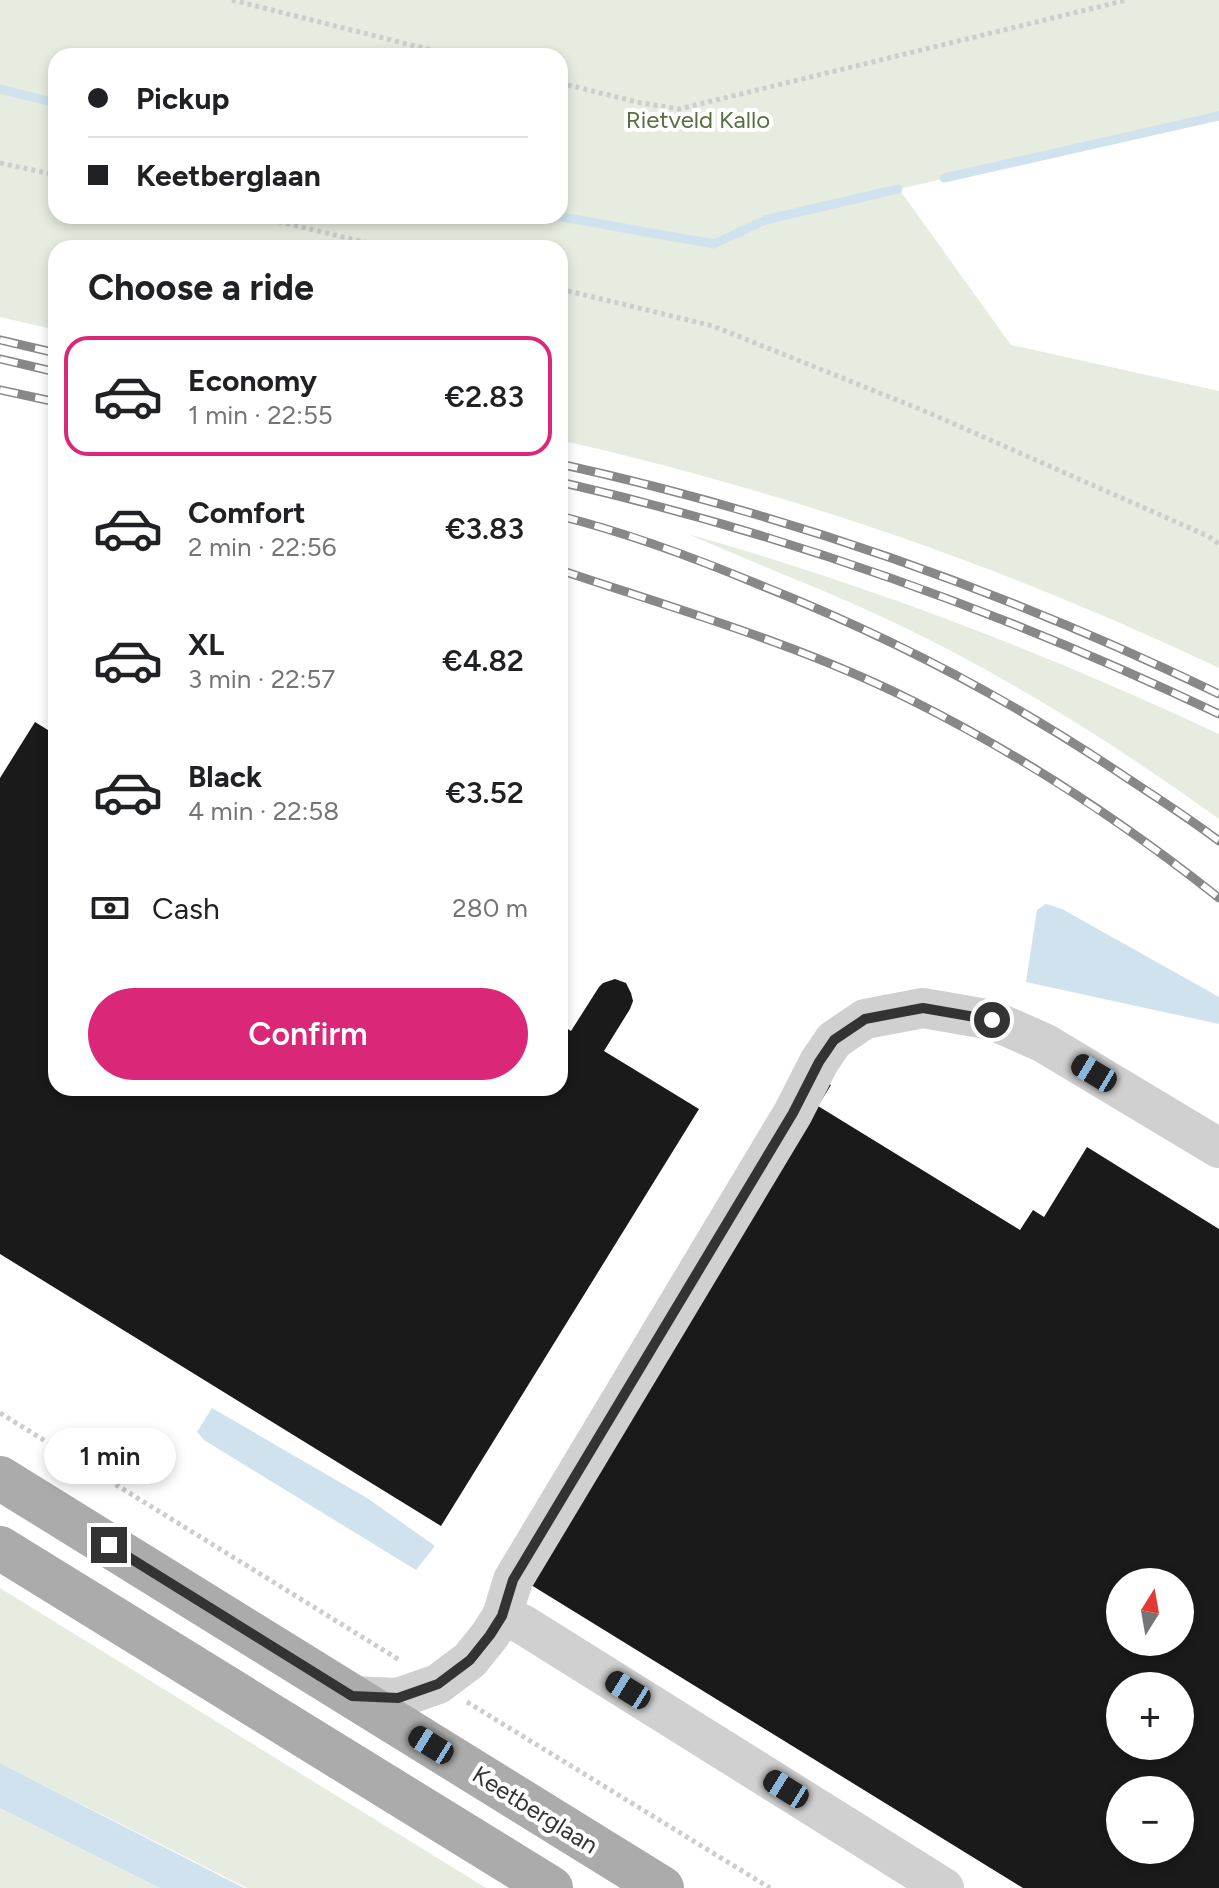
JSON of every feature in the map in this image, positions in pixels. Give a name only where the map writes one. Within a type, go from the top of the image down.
[{"type":"main road","name":"Keetberglaan","points":[[0,1478],[662,1888]]},
{"type":"main road","points":[[0,1548],[551,1888]]},
{"type":"lane","points":[[352,1696],[398,1698],[438,1684],[470,1660],[490,1635],[502,1616],[513,1580],[793,1113],[819,1062],[834,1040],[865,1019],[923,1008],[992,1020],[1044,1043],[1219,1148]]},
{"type":"lane","points":[[502,1616],[522,1624],[944,1888]]},
{"type":"path","points":[[232,0],[423,48]]},
{"type":"path","points":[[568,85],[679,109],[1127,0]]},
{"type":"path","points":[[0,163],[48,173]]},
{"type":"path","points":[[288,224],[356,240]]},
{"type":"path","points":[[568,291],[713,326],[927,412],[1208,536],[1219,544]]},
{"type":"path","points":[[0,1413],[770,1888]]},
{"type":"green space","name":"Rietveld Kallo","points":[[0,0],[1219,0],[1219,116],[899,189],[1011,345],[1219,391],[1219,668],[1060,597],[896,536],[729,483],[568,442],[568,240],[48,240],[48,328],[0,317]]},
{"type":"green space","points":[[688,534],[824,576],[957,623],[1089,676],[1219,734],[1219,819],[1077,723],[966,659],[869,611]]},
{"type":"green space","points":[[0,1588],[486,1888],[247,1888],[0,1763]]},
{"type":"green space","points":[[0,1808],[160,1888],[0,1888]]},
{"type":"water","points":[[1046,904],[1062,909],[1219,997],[1219,1024],[1026,982],[1037,910]]},
{"type":"water","points":[[212,1408],[367,1498],[435,1546],[416,1570],[204,1440],[197,1432]]},
{"type":"water","points":[[0,1763],[244,1888],[160,1888],[0,1808]]},
{"type":"building","points":[[35,722],[48,730],[48,1096],[568,1096],[568,1029],[571,1031],[603,983],[615,979],[626,983],[633,1001],[604,1051],[699,1109],[441,1526],[0,1254],[0,778]]},
{"type":"building","points":[[815,1076],[831,1085],[818,1106],[1020,1230],[1033,1210],[1044,1217],[1087,1147],[1219,1229],[1219,1888],[1023,1888],[510,1572]]},
{"type":"waterway","points":[[0,89],[48,101]]},
{"type":"waterway","points":[[944,178],[1219,116]]},
{"type":"waterway","points":[[568,218],[714,244],[765,220],[898,189]]},
{"type":"railway","points":[[0,340],[48,351]]},
{"type":"railway","points":[[0,359],[48,370]]},
{"type":"railway","points":[[0,390],[48,400]]},
{"type":"railway","points":[[568,466],[729,507],[896,560],[1060,622],[1219,694]]},
{"type":"railway","points":[[568,484],[729,526],[896,580],[1059,643],[1219,714]]},
{"type":"railway","points":[[568,518],[711,565],[902,648],[1037,721],[1219,841]]},
{"type":"railway","points":[[568,573],[783,645],[913,701],[1071,792],[1147,843],[1219,898]]},
{"type":"route","points":[[109,1545],[352,1696],[398,1698],[438,1684],[470,1660],[502,1616],[513,1580],[834,1040],[865,1019],[923,1008],[992,1020]]}]
